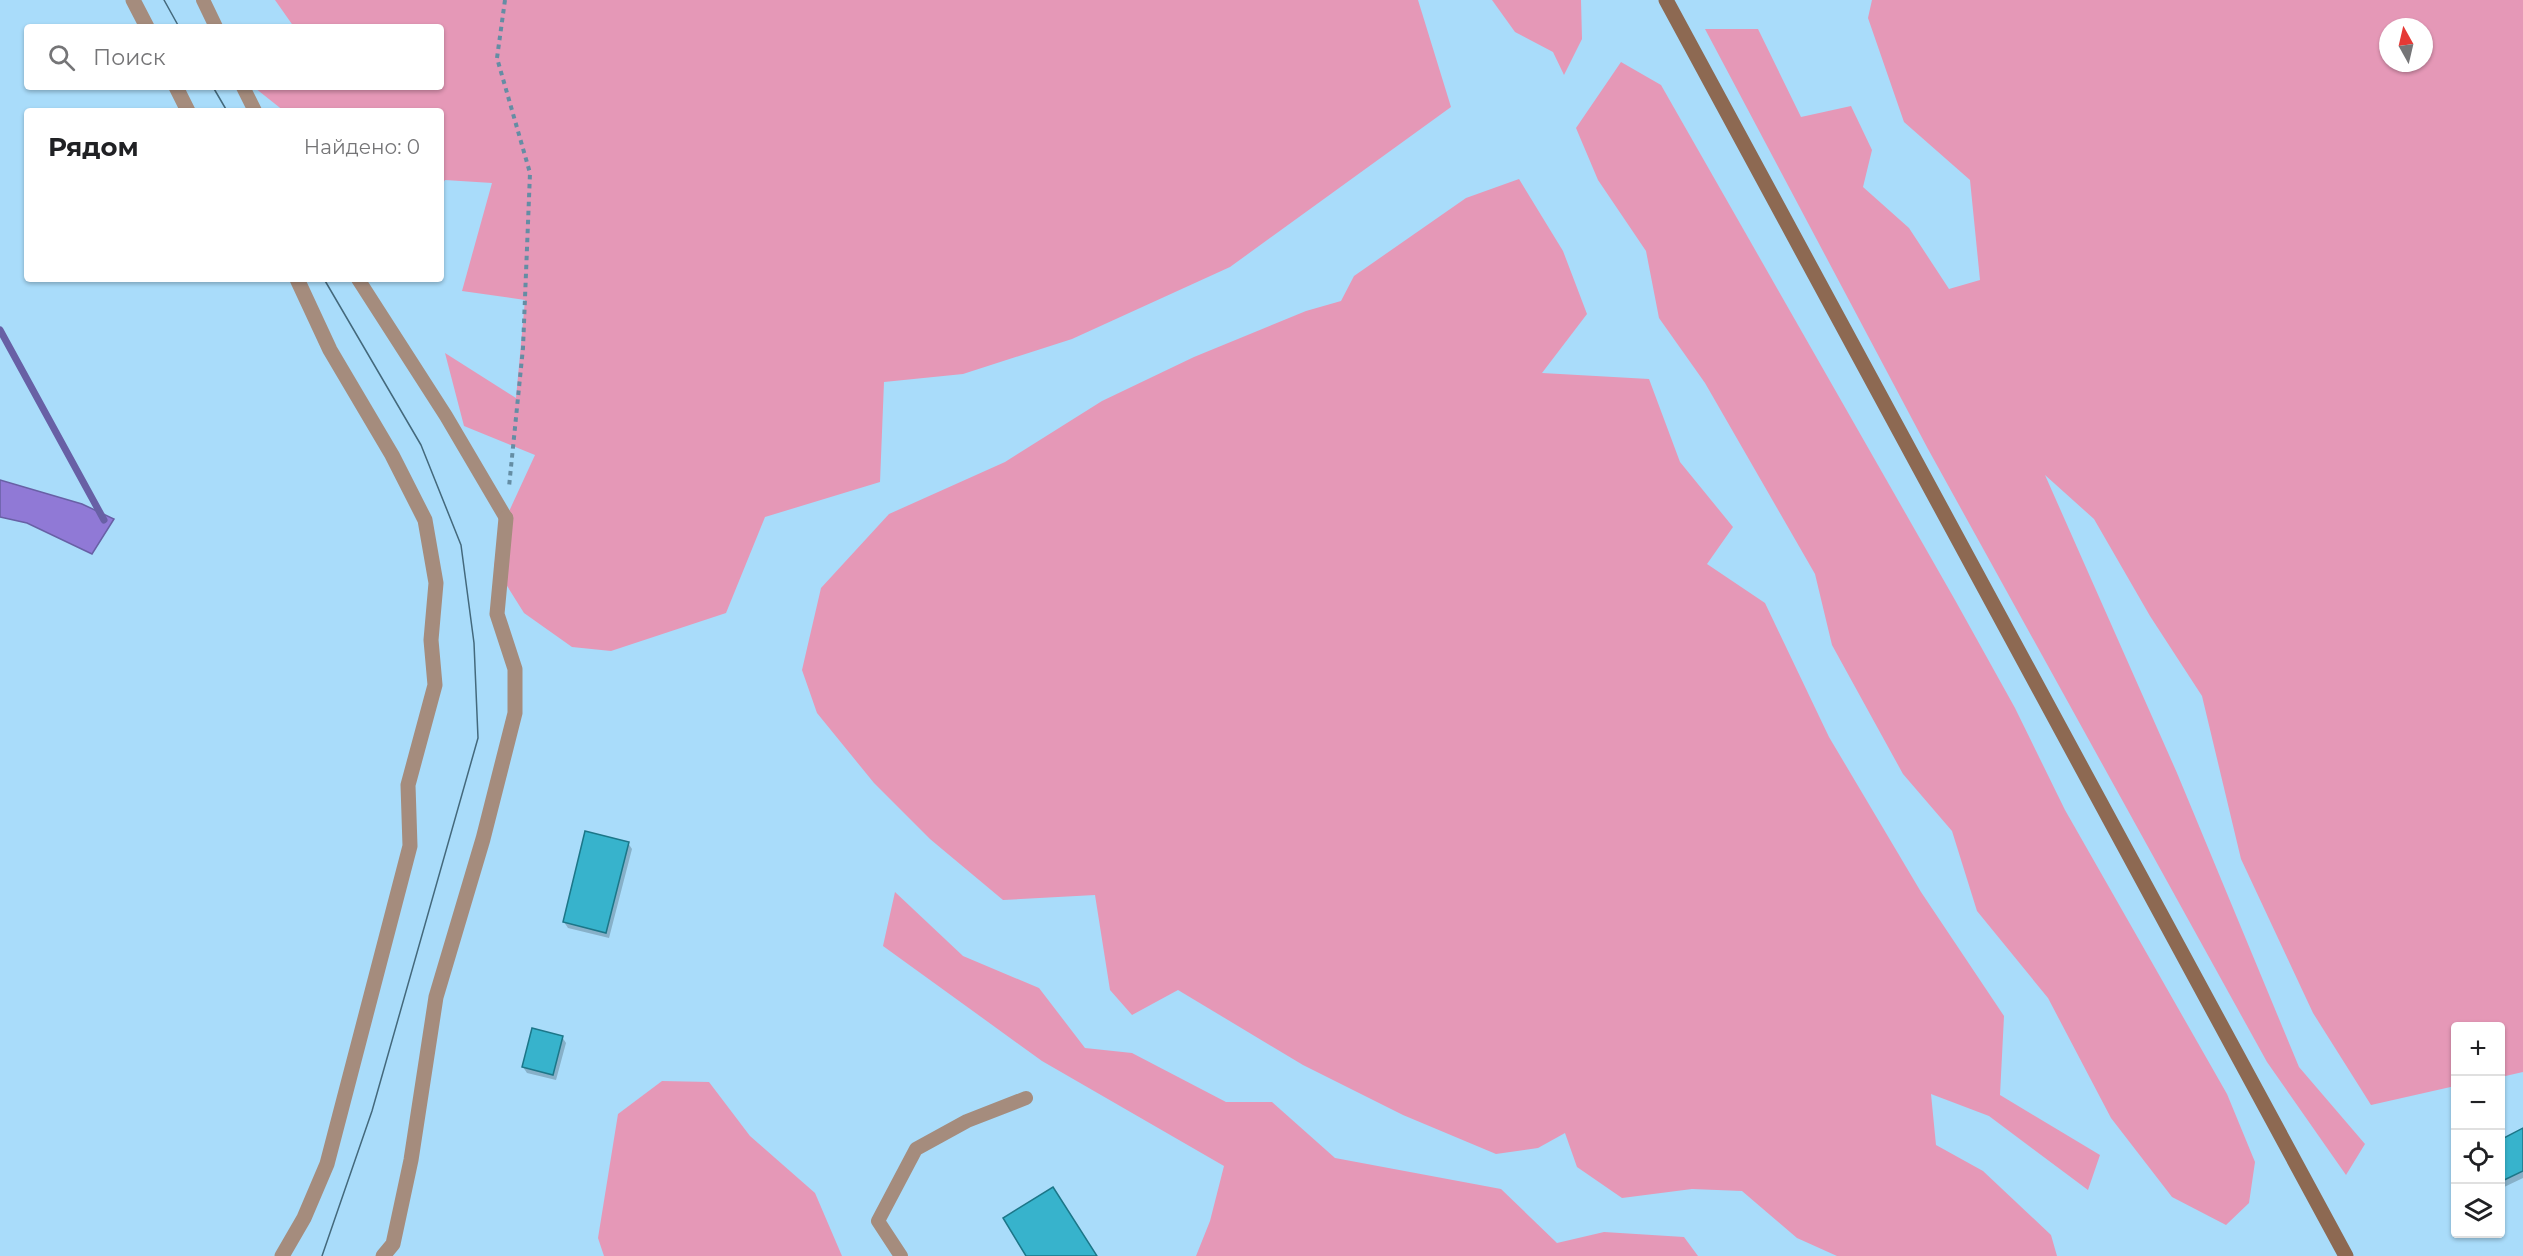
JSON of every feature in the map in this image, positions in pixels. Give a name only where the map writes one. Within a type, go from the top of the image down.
[{"type":"street","points":[[133,0],[145,24]]},
{"type":"street","points":[[1666,0],[2346,1256]]},
{"type":"street","points":[[178,90],[186,108]]},
{"type":"street","points":[[282,1256],[304,1218],[327,1164],[410,846],[408,785],[435,685],[431,640],[436,583],[425,520],[392,455],[330,350],[298,282]]},
{"type":"street","points":[[383,1256],[393,1244],[411,1160],[436,997],[483,839],[514,713],[515,669],[497,614],[506,518]]},
{"type":"lane","points":[[203,0],[215,24]]},
{"type":"lane","points":[[244,90],[254,108]]},
{"type":"lane","points":[[360,282],[446,416],[506,518]]},
{"type":"lane","points":[[901,1256],[879,1221],[916,1149],[967,1121],[1026,1098]]},
{"type":"path","points":[[505,0],[497,58],[530,173],[523,348],[506,518]]},
{"type":"shaded area","points":[[275,0],[1418,0],[1451,107],[1230,267],[1072,339],[963,374],[884,382],[880,482],[765,517],[726,613],[611,651],[572,647],[524,613],[494,565],[506,518],[535,455],[464,426],[445,353],[516,398],[525,300],[462,291],[492,183],[444,182],[444,108],[280,108],[258,90],[444,90],[444,24],[292,24]]},
{"type":"shaded area","points":[[1492,0],[1581,0],[1582,39],[1564,75],[1553,52],[1515,32]]},
{"type":"shaded area","points":[[1872,0],[2523,0],[2523,1072],[2505,1076],[2505,1022],[2451,1022],[2451,1087],[2371,1105],[2313,1013],[2241,859],[2202,696],[2150,616],[2094,519],[2045,475],[2177,773],[2299,1067],[2365,1144],[2346,1175],[2267,1062],[1928,449],[1705,29],[1758,29],[1801,117],[1851,106],[1872,150],[1863,187],[1909,228],[1949,289],[1980,280],[1970,180],[1904,122],[1868,18]]},
{"type":"shaded area","points":[[1621,62],[1661,85],[1955,600],[2015,708],[2065,810],[2227,1094],[2255,1162],[2249,1203],[2226,1225],[2172,1197],[2111,1118],[2048,998],[1977,911],[1952,831],[1903,774],[1832,645],[1815,574],[1705,383],[1659,318],[1646,251],[1598,180],[1576,128]]},
{"type":"shaded area","points":[[1519,179],[1563,251],[1587,314],[1542,373],[1649,379],[1680,462],[1733,527],[1707,564],[1765,603],[1829,737],[1921,892],[2004,1016],[2000,1095],[2100,1155],[2088,1190],[1989,1116],[1931,1094],[1936,1145],[1983,1171],[2051,1235],[2057,1256],[1837,1256],[1797,1238],[1742,1191],[1692,1189],[1622,1198],[1577,1167],[1565,1133],[1538,1148],[1496,1154],[1403,1115],[1303,1065],[1178,990],[1132,1015],[1110,990],[1095,895],[1003,900],[930,839],[874,783],[817,713],[802,670],[821,588],[889,514],[1005,462],[1102,401],[1194,357],[1306,311],[1341,301],[1354,276],[1466,198]]},
{"type":"shaded area","points":[[0,480],[82,504],[114,519],[92,554],[27,523],[0,517]]},
{"type":"shaded area","points":[[895,892],[963,956],[1039,988],[1085,1048],[1132,1053],[1226,1102],[1272,1102],[1335,1158],[1501,1189],[1557,1243],[1604,1232],[1684,1237],[1698,1256],[1196,1256],[1210,1221],[1224,1166],[1042,1061],[883,946]]},
{"type":"shaded area","points":[[662,1081],[709,1082],[750,1136],[815,1193],[842,1256],[604,1256],[598,1238],[618,1114]]},
{"type":"building","points":[[585,831],[629,842],[606,933],[563,922]]},
{"type":"building","points":[[532,1028],[563,1036],[553,1075],[522,1067]]},
{"type":"building","points":[[2523,1128],[2523,1171],[2505,1180],[2505,1137]]},
{"type":"building","points":[[1053,1187],[1097,1256],[1026,1256],[1003,1218]]},
{"type":"waterway","points":[[0,330],[104,520]]},
{"type":"tram line","points":[[164,0],[177,24]]},
{"type":"tram line","points":[[215,90],[225,108]]},
{"type":"tram line","points":[[322,1256],[372,1111],[478,738],[474,643],[461,545],[421,445],[326,282]]}]
